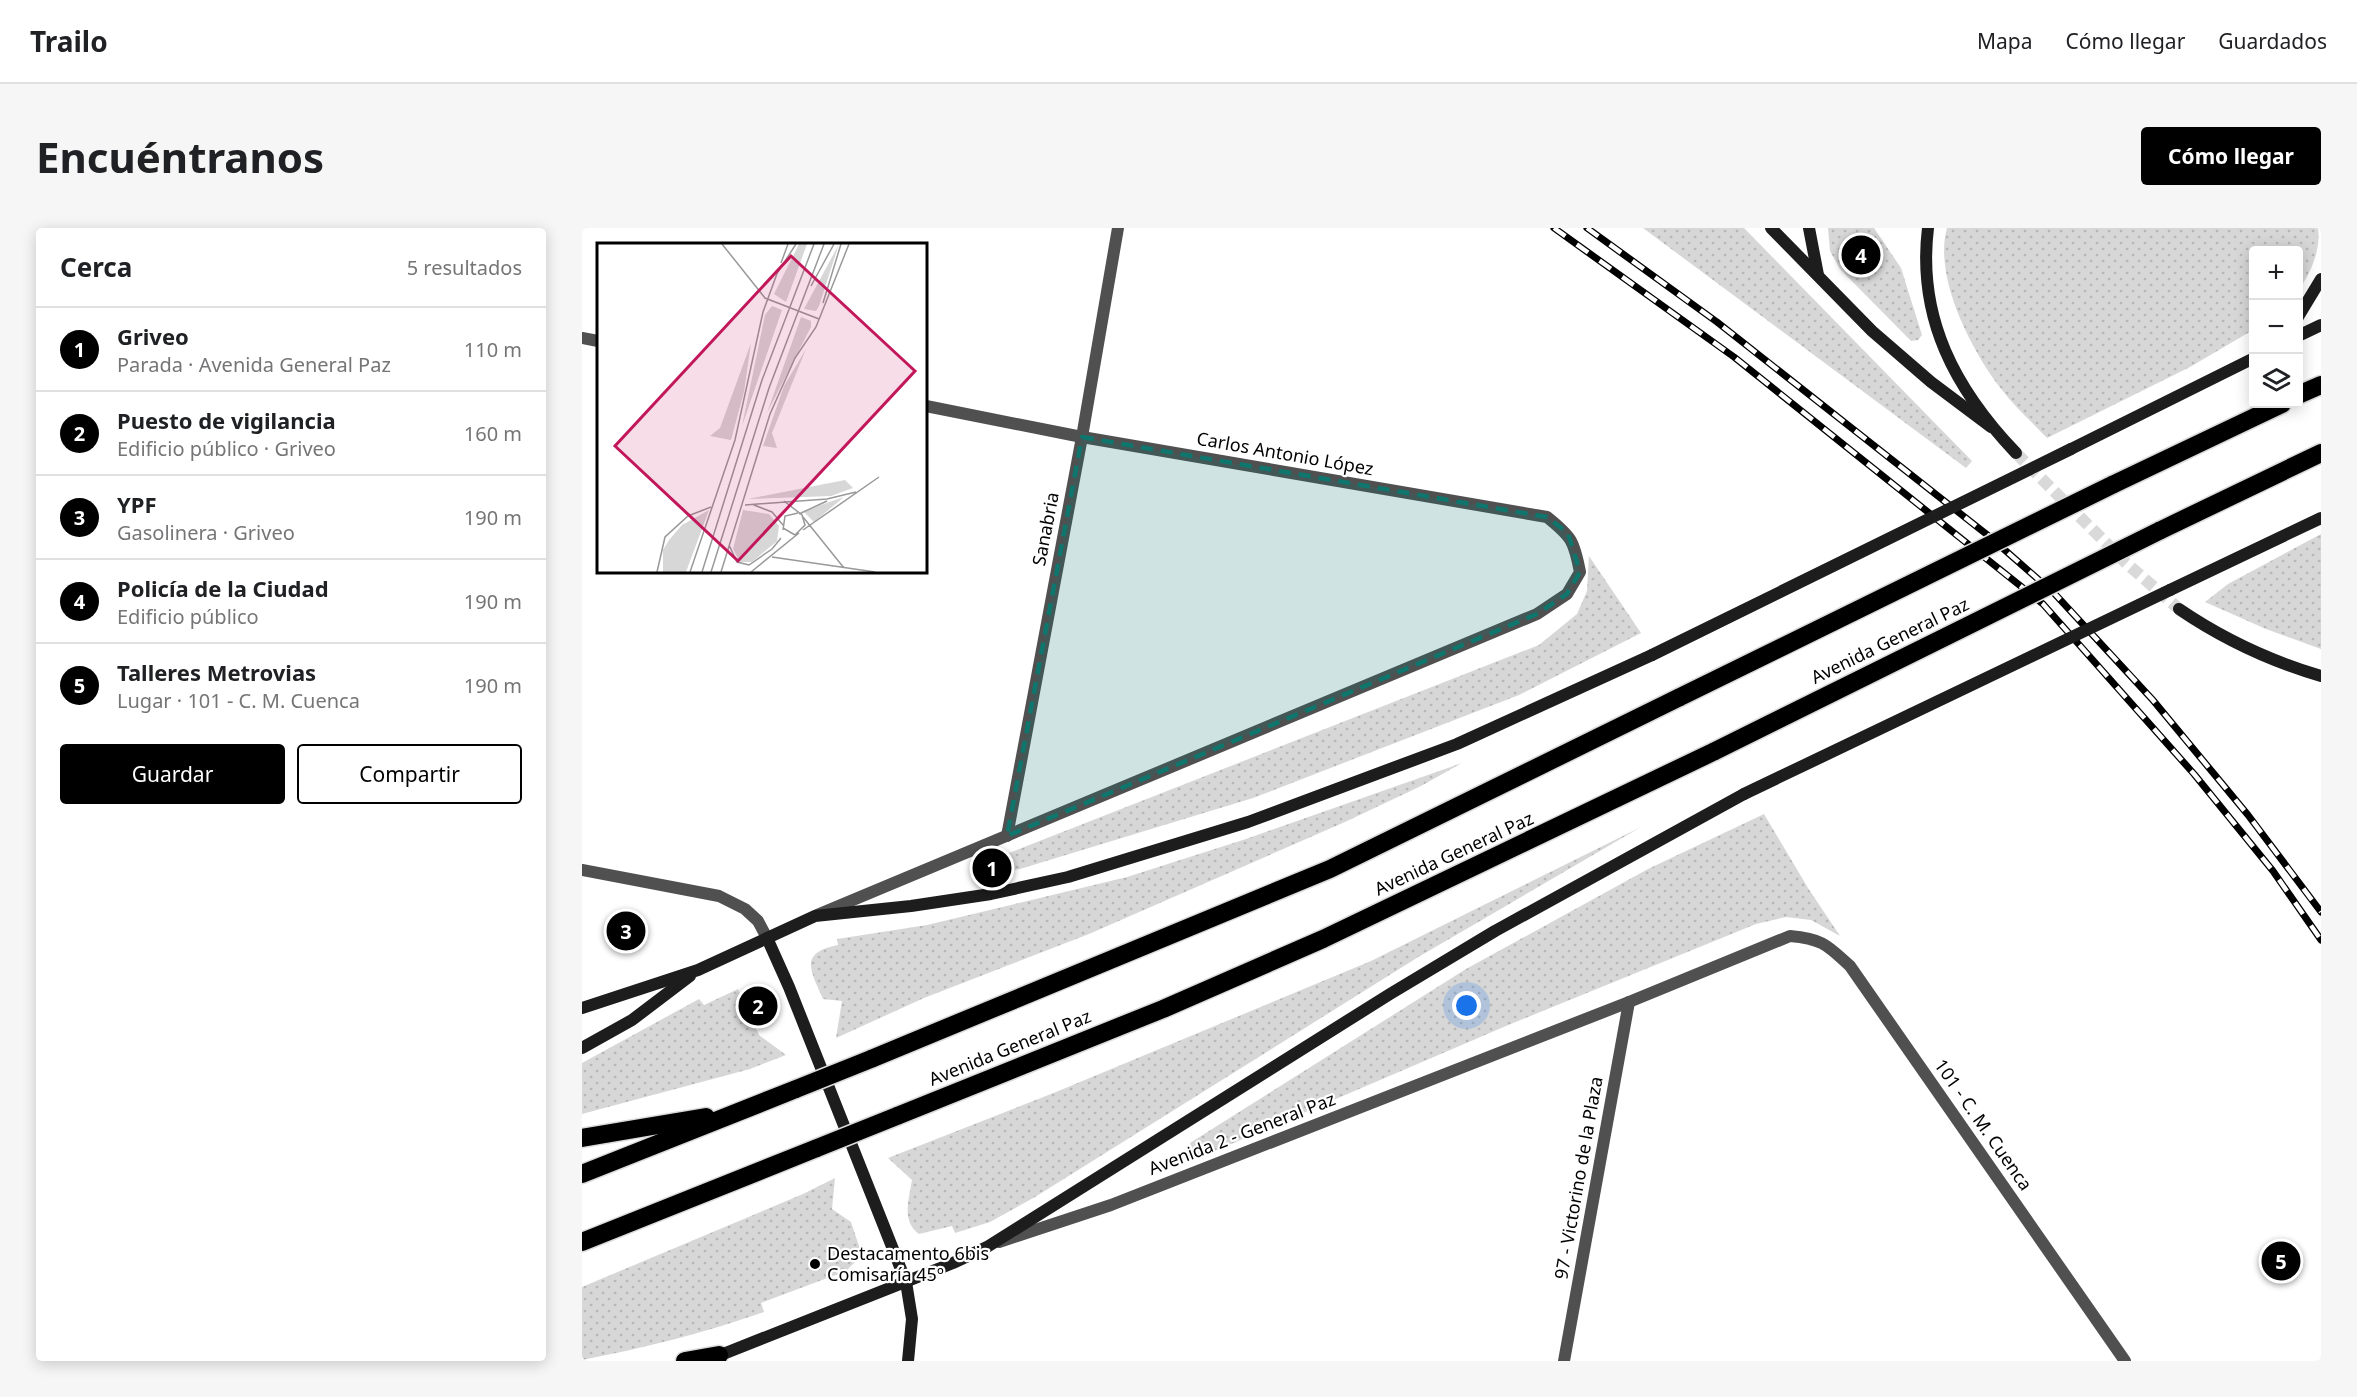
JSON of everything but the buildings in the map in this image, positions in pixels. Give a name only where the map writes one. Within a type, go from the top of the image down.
[{"type":"highway","points":[[2303,394],[2321,385]]},
{"type":"highway","points":[[582,1174],[871,1059],[1330,869],[2274,408]]},
{"type":"highway","name":"Avenida General Paz","points":[[582,1242],[1163,1009],[1323,939],[1715,751],[2321,453]]},
{"type":"highway","points":[[582,1138],[737,1112]]},
{"type":"highway","points":[[685,1361],[712,1358]]},
{"type":"street","name":"Sanabria","points":[[1007,836],[1082,436],[1118,228]]},
{"type":"street","points":[[1771,228],[1880,338],[1931,382],[1991,426]]},
{"type":"street","points":[[1809,228],[1818,276]]},
{"type":"street","points":[[1928,228],[1927,288],[1935,326],[1949,363],[1969,397],[2016,453]]},
{"type":"street","points":[[2303,309],[2321,279]]},
{"type":"street","points":[[2303,334],[2321,325]]},
{"type":"street","points":[[582,338],[597,341]]},
{"type":"street","points":[[815,916],[911,906],[1068,877],[1248,822],[1457,744],[1652,655],[2249,360]]},
{"type":"street","name":"Carlos Antonio López","points":[[927,406],[1082,436],[1547,517],[1568,533],[1576,549],[1580,572],[1567,594],[1537,614],[1007,836]]},
{"type":"street","points":[[987,1247],[1390,994],[1495,931],[1744,794],[2321,518]]},
{"type":"street","points":[[2179,609],[2234,642],[2295,668],[2321,676]]},
{"type":"street","points":[[582,1008],[698,970],[815,916],[1007,836]]},
{"type":"street","points":[[582,870],[719,896],[745,909],[758,921],[793,997],[906,1282],[912,1319],[908,1361]]},
{"type":"street","name":"Avenida 2 - General Paz","points":[[712,1358],[954,1263],[987,1247],[1122,1200],[1629,1002],[1790,936]]},
{"type":"street","name":"101 - C. M. Cuenca","points":[[1790,936],[1814,938],[1830,948],[1850,966],[2125,1361]]},
{"type":"street","points":[[582,1048],[632,1020],[698,970]]},
{"type":"street","name":"97 - Victorino de la Plaza","points":[[1564,1361],[1629,1002]]},
{"type":"highlighted area","points":[[1082,437],[1547,517],[1568,533],[1580,572],[1567,594],[1537,614],[1007,836]]},
{"type":"shaded area","points":[[1643,228],[1744,228],[1972,461],[1966,468]]},
{"type":"shaded area","points":[[1828,228],[1874,228],[1901,268],[1922,335],[1918,340],[1911,341],[1840,269],[1830,251]]},
{"type":"shaded area","points":[[1947,228],[2318,228],[2319,236],[2314,260],[2303,283],[2303,246],[2249,246],[2249,332],[2190,367],[2047,438],[2002,390],[1979,356],[1950,291],[1945,269],[1944,247]]},
{"type":"shaded area","points":[[2321,534],[2321,649],[2266,629],[2205,602],[2228,584]]},
{"type":"shaded area","points":[[1589,556],[1641,633],[1519,695],[1253,798],[1020,869],[975,877],[971,868],[1539,645],[1577,614],[1587,591]]},
{"type":"shaded area","points":[[1462,763],[1421,786],[1345,822],[1089,934],[924,998],[836,1038],[842,1001],[823,999],[811,964],[817,953],[825,948],[838,945],[837,939],[927,925],[1127,877],[1246,839]]},
{"type":"shaded area","points":[[1764,814],[1840,936],[1811,920],[1786,917],[1756,924],[1506,1026],[1196,1159],[1190,1143],[1466,969],[1648,869]]},
{"type":"shaded area","points":[[1641,827],[1420,956],[1035,1197],[990,1222],[955,1233],[952,1226],[919,1234],[913,1229],[908,1216],[912,1180],[888,1158],[1056,1092],[1371,961]]},
{"type":"shaded area","points":[[738,989],[759,1035],[786,1055],[750,1069],[582,1114],[582,1063],[699,999],[704,1005]]},
{"type":"shaded area","points":[[835,1178],[832,1209],[851,1222],[862,1255],[846,1271],[761,1303],[764,1312],[741,1320],[674,1339],[582,1360],[582,1287],[803,1194]]},
{"type":"tunnel","points":[[2016,453],[2125,562],[2179,609]]},
{"type":"railway","points":[[1554,228],[1734,357],[2043,604],[2194,774],[2273,871],[2321,940]]},
{"type":"railway","points":[[1587,228],[1717,322],[1990,537],[2055,594],[2152,699],[2248,815],[2321,912]]},
{"type":"place","name":"Policía de la Ciudad","points":[[1861,255]]},
{"type":"place","name":"Griveo","points":[[992,868]]},
{"type":"place","name":"YPF","points":[[626,931]]},
{"type":"place","name":"Puesto de vigilancia","points":[[758,1006]]},
{"type":"place","name":"Talleres Metrovias","points":[[2281,1261]]},
{"type":"place","name":"Destacamento 6bis Comisaría 45º","points":[[815,1264]]}]
